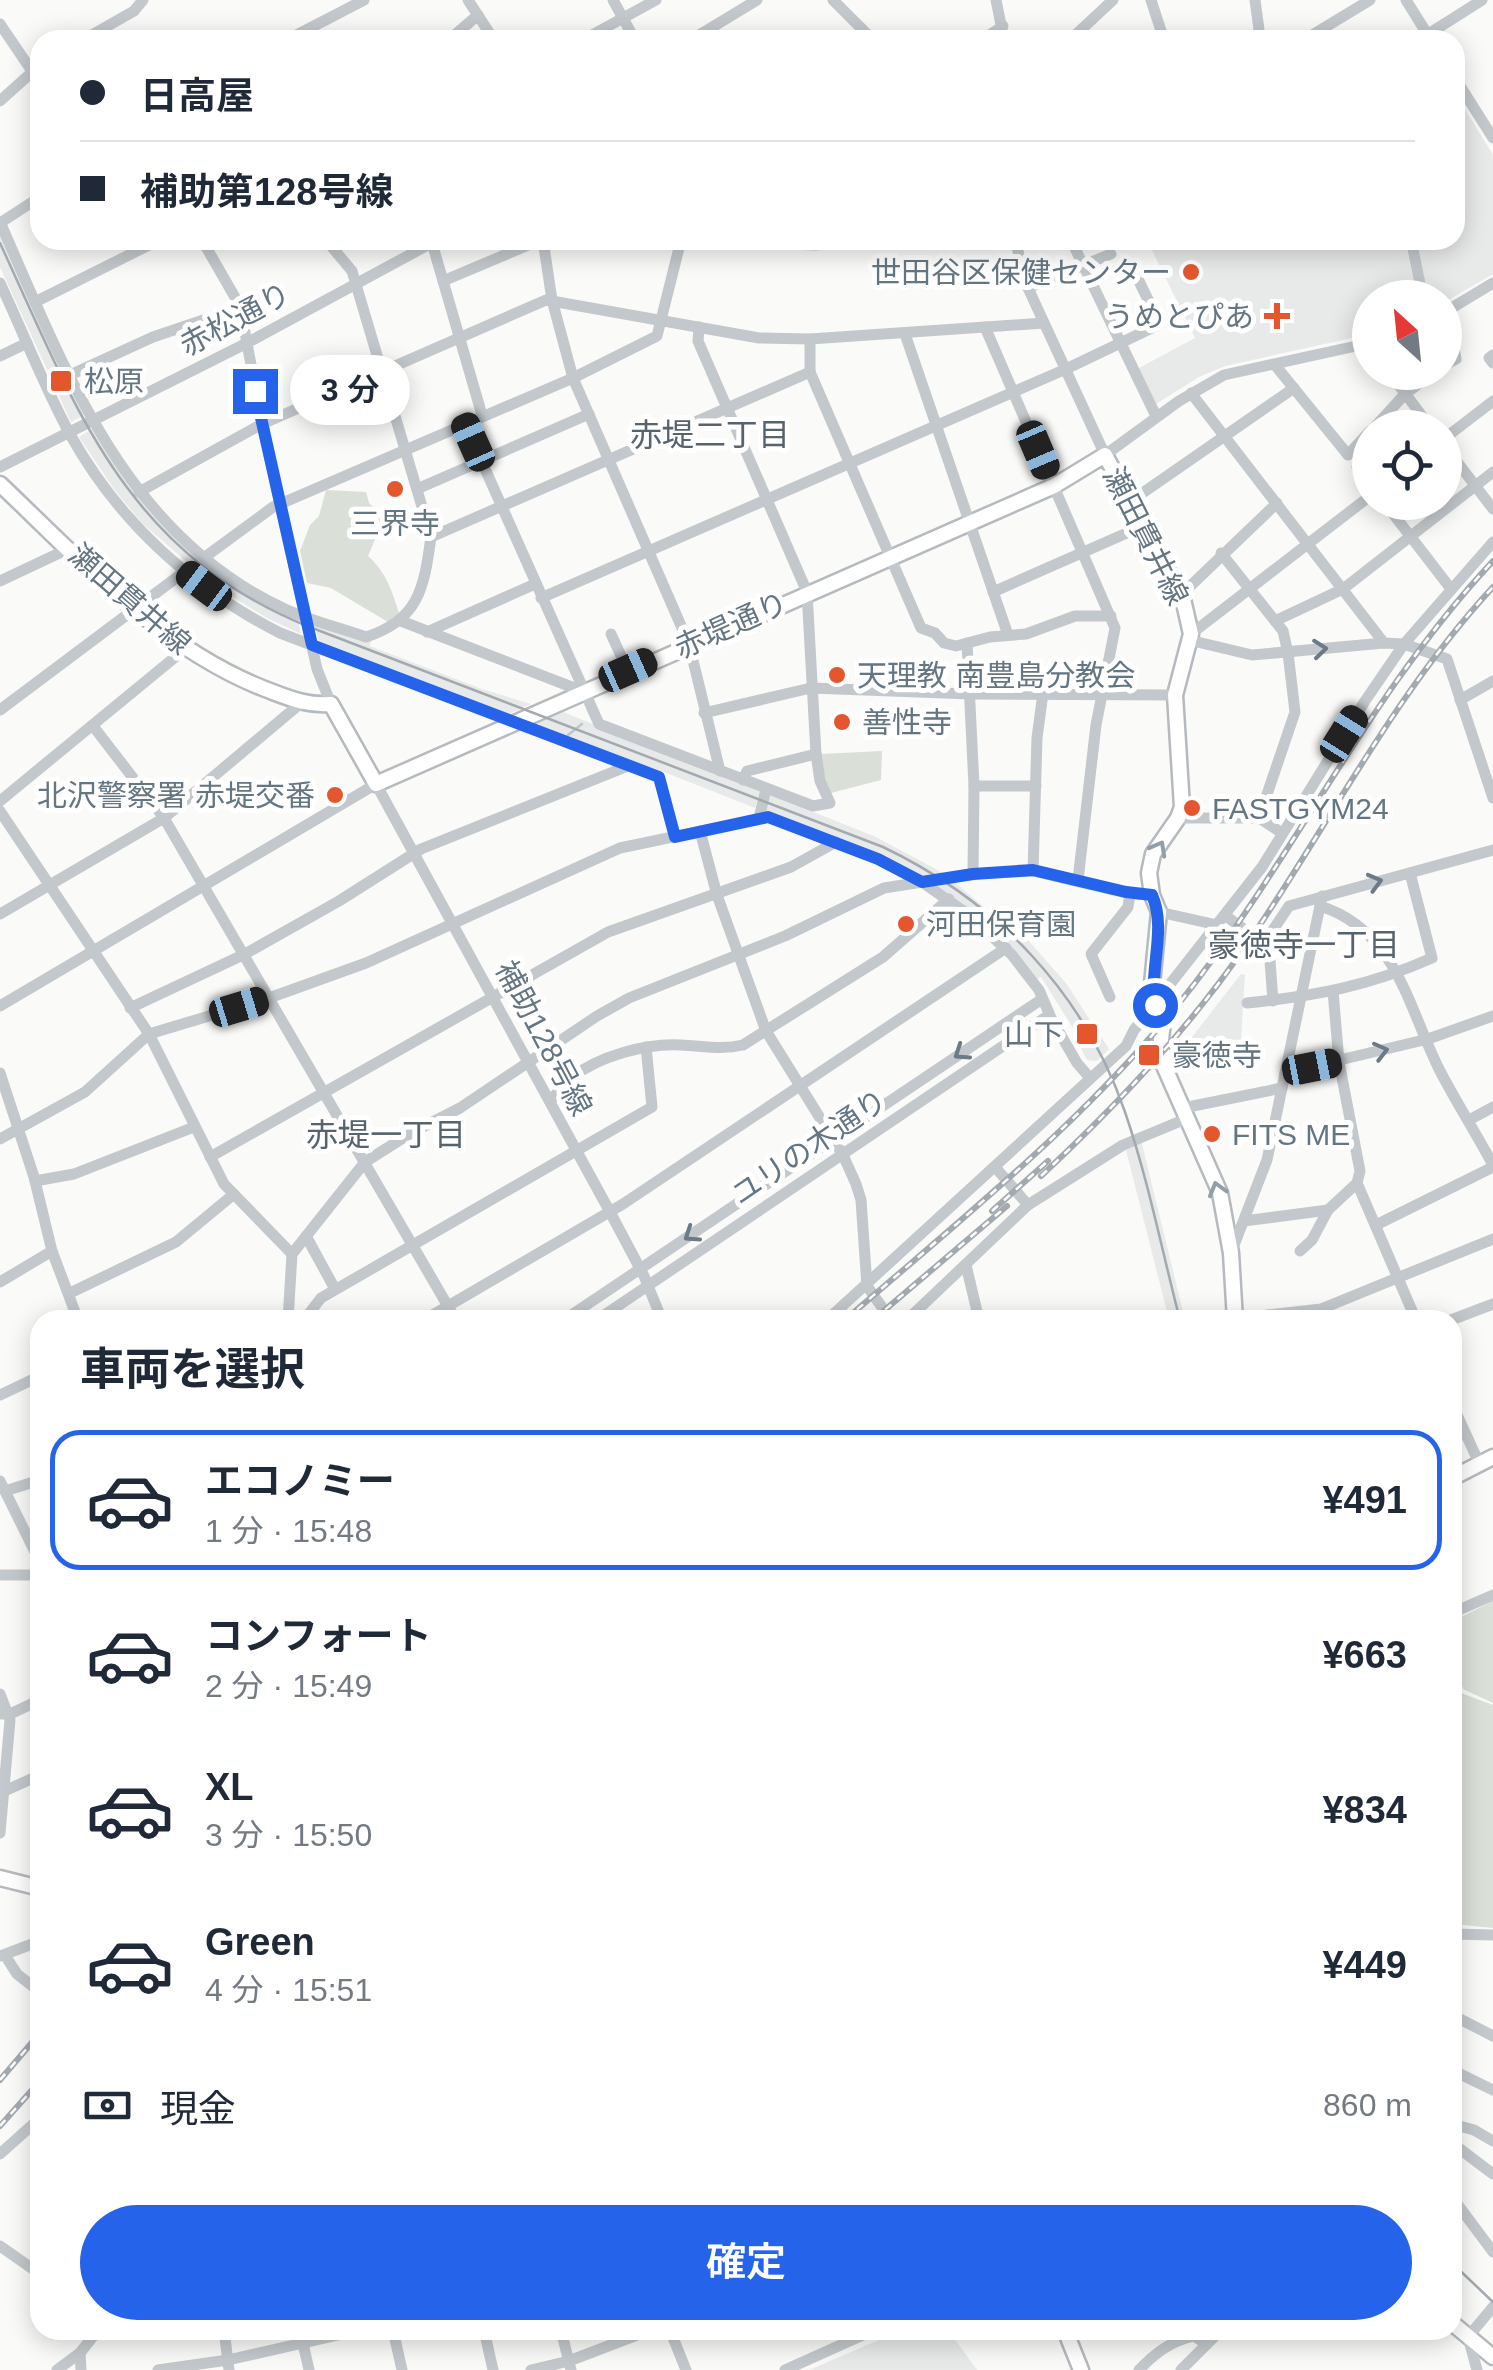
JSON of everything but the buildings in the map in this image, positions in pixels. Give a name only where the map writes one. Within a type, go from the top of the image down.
[{"type":"main road","name":"赤堤通り","points":[[376,784],[1054,486],[1105,455]]},
{"type":"main road","name":"瀬田貫井線","points":[[1105,455],[1182,594],[1190,637],[1175,694],[1182,808],[1178,818]]},
{"type":"main road","name":"瀬田貫井線","points":[[0,484],[185,650],[239,679],[301,703],[332,704]]},
{"type":"main road","points":[[332,704],[376,784]]},
{"type":"main road","points":[[1178,818],[1153,854],[1149,873],[1152,895],[1160,912],[1152,984],[1155,1005],[1163,1021],[1160,1040],[1164,1066],[1220,1193],[1231,1254],[1234,1310]]},
{"type":"main road","points":[[1462,1473],[1486,1461]]},
{"type":"main road","points":[[0,1878],[30,1886]]},
{"type":"main road","points":[[1462,2332],[1493,2357]]},
{"type":"main road","points":[[1069,2340],[1081,2370]]},
{"type":"street","points":[[101,30],[134,11],[143,0]]},
{"type":"street","points":[[306,30],[364,0]]},
{"type":"street","points":[[468,0],[487,30]]},
{"type":"street","points":[[614,0],[630,30]]},
{"type":"street","points":[[601,30],[656,0]]},
{"type":"street","points":[[715,30],[757,0]]},
{"type":"street","points":[[833,0],[863,30]]},
{"type":"street","points":[[996,0],[1003,30]]},
{"type":"street","points":[[1081,30],[1113,0]]},
{"type":"street","points":[[1151,0],[1161,30]]},
{"type":"street","points":[[1255,0],[1259,30]]},
{"type":"street","points":[[1320,30],[1370,0]]},
{"type":"street","points":[[1406,0],[1422,30]]},
{"type":"street","points":[[1438,30],[1482,0]]},
{"type":"street","points":[[461,30],[478,16]]},
{"type":"street","points":[[0,24],[30,60]]},
{"type":"street","points":[[996,30],[1002,26]]},
{"type":"street","points":[[0,100],[30,72]]},
{"type":"street","points":[[1465,92],[1491,129]]},
{"type":"street","points":[[30,203],[0,222],[92,420],[139,492],[169,525],[246,588],[305,616],[366,636],[401,621],[423,582],[431,537],[352,271],[334,250]]},
{"type":"street","points":[[36,302],[140,250]]},
{"type":"street","points":[[211,250],[239,308],[305,616],[320,679],[332,704]]},
{"type":"street","name":"赤松通り","points":[[0,467],[246,344],[419,250]]},
{"type":"street","points":[[436,250],[482,416]]},
{"type":"street","points":[[443,281],[518,250]]},
{"type":"street","points":[[544,250],[552,300],[573,378],[689,644],[720,772]]},
{"type":"street","points":[[205,557],[279,504],[573,378],[657,336],[678,250]]},
{"type":"street","points":[[1017,250],[1028,288],[1105,455]]},
{"type":"street","points":[[1075,250],[1156,416]]},
{"type":"street","points":[[1413,250],[1419,280]]},
{"type":"street","points":[[1028,288],[1112,254]]},
{"type":"street","points":[[541,598],[1156,326],[1158,320],[1134,271]]},
{"type":"street","points":[[0,283],[70,432],[99,479],[125,513],[184,572],[259,622],[312,645],[659,777],[675,837]]},
{"type":"street","points":[[1462,302],[1493,284]]},
{"type":"street","points":[[139,492],[262,424],[552,300],[759,338],[810,340],[1044,323]]},
{"type":"street","points":[[70,375],[152,337],[239,308]]},
{"type":"street","points":[[465,424],[598,724],[812,806],[830,804],[820,781],[816,754],[808,592],[698,342],[698,326]]},
{"type":"street","points":[[985,326],[1116,628],[1102,695],[1078,880]]},
{"type":"street","points":[[904,334],[1008,636]]},
{"type":"street","points":[[810,340],[810,372],[922,628],[956,646],[1026,634],[1075,616],[1111,616]]},
{"type":"street","points":[[0,356],[27,342]]},
{"type":"street","name":"赤堤通り","points":[[1105,455],[1191,392],[1224,375],[1352,349]]},
{"type":"street","points":[[1493,354],[1489,358],[1493,363]]},
{"type":"street","points":[[1276,365],[1348,455],[1352,451]]},
{"type":"street","points":[[431,537],[810,372]]},
{"type":"street","points":[[1131,501],[1294,388]]},
{"type":"street","points":[[1402,390],[1417,410]]},
{"type":"street","points":[[1390,410],[1410,390]]},
{"type":"street","points":[[1191,392],[1384,643]]},
{"type":"street","points":[[1462,425],[1493,401]]},
{"type":"street","points":[[418,489],[589,414]]},
{"type":"street","points":[[1462,469],[1493,509]]},
{"type":"street","points":[[1276,621],[1343,589],[1493,472]]},
{"type":"street","points":[[1182,594],[1276,504]]},
{"type":"street","points":[[1190,637],[1352,510]]},
{"type":"street","points":[[1398,520],[1451,589]]},
{"type":"street","points":[[993,592],[1145,526]]},
{"type":"street","points":[[840,1310],[1126,1046],[1134,1030],[1262,867],[1404,644],[1493,542]]},
{"type":"street","points":[[0,582],[70,548]]},
{"type":"street","points":[[1221,553],[1283,631],[1288,652],[1295,712],[1259,818]]},
{"type":"street","points":[[0,710],[184,572]]},
{"type":"street","points":[[427,632],[535,584]]},
{"type":"street","points":[[401,621],[582,691]]},
{"type":"street","points":[[611,634],[628,670]]},
{"type":"street","points":[[1190,637],[1252,655],[1384,643],[1404,644],[1446,658],[1488,764],[1493,798]]},
{"type":"street","points":[[967,644],[974,786],[973,874]]},
{"type":"street","points":[[0,802],[185,650]]},
{"type":"street","points":[[1460,700],[1493,681]]},
{"type":"street","points":[[704,713],[811,688],[971,694],[1175,694]]},
{"type":"street","points":[[1033,870],[1043,693]]},
{"type":"street","points":[[0,914],[164,818],[301,703]]},
{"type":"street","points":[[92,726],[164,818],[450,1310]]},
{"type":"street","points":[[743,780],[747,771],[816,754]]},
{"type":"street","points":[[130,1008],[244,954],[414,855],[628,766]]},
{"type":"street","name":"赤堤通り","points":[[0,1006],[376,784]]},
{"type":"street","name":"補助128号線","points":[[376,784],[610,1212],[658,1310]]},
{"type":"street","points":[[974,786],[1036,786]]},
{"type":"street","points":[[759,818],[766,789]]},
{"type":"street","points":[[0,811],[149,1034],[224,1184],[292,1254]]},
{"type":"street","points":[[0,1139],[85,1092],[149,1034],[366,964],[620,848],[768,817],[836,842],[922,882],[949,900],[1006,948],[1040,990],[1077,1063],[1090,1078]]},
{"type":"street","points":[[1178,818],[1259,818],[1282,833]]},
{"type":"street","points":[[700,831],[716,894],[766,1031],[843,1155],[861,1200],[868,1286],[884,1310]]},
{"type":"street","points":[[210,1157],[608,932],[791,867],[836,842]]},
{"type":"street","points":[[1265,942],[1289,906],[1321,901],[1493,850]]},
{"type":"street","points":[[289,1310],[292,1254],[365,1162],[460,1108],[629,998],[784,936],[884,888],[973,874],[1033,870],[1152,895]]},
{"type":"street","points":[[1247,1003],[1299,1000],[1398,973],[1432,958],[1410,873]]},
{"type":"street","points":[[1110,998],[1091,954],[1128,907],[1130,893]]},
{"type":"street","points":[[550,1101],[572,1078],[646,1046],[678,1044],[726,1049],[743,1044],[884,957],[949,900]]},
{"type":"street","points":[[1321,901],[1363,927],[1398,973],[1438,1067],[1493,1166],[1376,1225]]},
{"type":"street","points":[[1231,1254],[1266,1160],[1321,901]]},
{"type":"street","points":[[1160,912],[1222,920],[1265,942],[1272,960],[1273,1001]]},
{"type":"street","points":[[441,1310],[610,1212],[1006,948]]},
{"type":"street","points":[[1300,1251],[1312,1240],[1328,1210],[1357,1183],[1360,1171],[1339,1062],[1333,991]]},
{"type":"street","points":[[579,1310],[1042,999]]},
{"type":"street","name":"ユリの木通り","points":[[612,1310],[1050,1015]]},
{"type":"street","points":[[1286,1072],[1428,1039],[1493,1016]]},
{"type":"street","points":[[312,1310],[335,1289],[652,1107],[646,1046]]},
{"type":"street","points":[[0,1073],[35,1181],[52,1251],[75,1310]]},
{"type":"street","points":[[918,1310],[1028,1205],[1123,1145],[1186,1113],[1282,1088]]},
{"type":"street","points":[[1468,1120],[1493,1107]]},
{"type":"street","points":[[35,1181],[74,1174],[194,1127]]},
{"type":"street","points":[[996,1168],[1028,1205]]},
{"type":"street","points":[[1357,1183],[1412,1310]]},
{"type":"street","points":[[70,1293],[176,1242],[234,1194]]},
{"type":"street","points":[[1244,1221],[1328,1210]]},
{"type":"street","points":[[306,1236],[335,1289]]},
{"type":"street","points":[[1310,1310],[1321,1309],[1493,1239]]},
{"type":"street","points":[[0,1282],[52,1251]]},
{"type":"street","points":[[966,1265],[977,1310]]},
{"type":"street","points":[[1462,1316],[1493,1304]]},
{"type":"street","points":[[0,1396],[30,1381]]},
{"type":"street","points":[[1462,1421],[1486,1461]]},
{"type":"street","points":[[30,1482],[2,1486],[30,1541]]},
{"type":"street","points":[[0,1585],[7,1576]]},
{"type":"street","points":[[1462,1609],[1493,1595]]},
{"type":"street","points":[[0,1694],[5,1714],[0,1833]]},
{"type":"street","points":[[5,1714],[30,1704]]},
{"type":"street","points":[[3,1792],[30,1780]]},
{"type":"street","points":[[1462,1934],[1493,1935]]},
{"type":"street","points":[[30,1946],[4,1958],[30,1984]]},
{"type":"street","points":[[1462,2021],[1493,2036]]},
{"type":"street","points":[[1462,2075],[1493,2090]]},
{"type":"street","points":[[0,2154],[30,2127]]},
{"type":"street","points":[[1462,2127],[1493,2141]]},
{"type":"street","points":[[1462,2151],[1493,2174]]},
{"type":"street","points":[[1462,2211],[1493,2252]]},
{"type":"street","points":[[0,2246],[30,2267]]},
{"type":"street","points":[[1477,2370],[1468,2337],[1493,2307]]},
{"type":"street","points":[[57,2370],[90,2340]]},
{"type":"street","points":[[225,2340],[229,2365]]},
{"type":"street","points":[[158,2370],[229,2365],[291,2340]]},
{"type":"street","points":[[302,2340],[310,2370]]},
{"type":"street","points":[[395,2340],[402,2370]]},
{"type":"street","points":[[486,2340],[493,2370]]},
{"type":"street","points":[[564,2340],[570,2365]]},
{"type":"street","points":[[531,2370],[570,2365],[627,2340]]},
{"type":"street","points":[[674,2340],[686,2370]]},
{"type":"street","points":[[784,2370],[852,2340]]},
{"type":"street","points":[[1139,2370],[1178,2340]]},
{"type":"street","points":[[1200,2340],[1207,2344]]},
{"type":"street","points":[[1181,2370],[1211,2340]]},
{"type":"street","points":[[80,2353],[81,2370]]},
{"type":"shaded area","points":[[1465,109],[1493,155],[1493,274],[1462,292],[1462,280],[1425,280],[1417,250],[1465,250]]},
{"type":"shaded area","points":[[0,230],[86,414],[71,422],[0,267]]},
{"type":"shaded area","name":"うめとぴあ","points":[[1152,250],[1407,250],[1413,280],[1352,280],[1352,338],[1225,366],[1156,404],[1137,369],[1195,338]]},
{"type":"shaded area","points":[[93,428],[187,545],[297,616],[301,634],[215,586],[144,525],[79,437]]},
{"type":"shaded area","points":[[326,490],[366,492],[369,503],[384,518],[368,556],[384,575],[399,613],[388,622],[331,588],[307,583],[300,551],[310,525],[319,516]]},
{"type":"shaded area","points":[[314,623],[371,641],[370,646],[482,689],[531,704],[509,714],[319,641]]},
{"type":"shaded area","points":[[558,710],[760,791],[755,808],[526,724]]},
{"type":"shaded area","points":[[882,751],[881,780],[831,793],[820,754]]},
{"type":"shaded area","points":[[770,795],[874,836],[945,874],[922,878],[764,812]]},
{"type":"shaded area","points":[[952,880],[1024,941],[1027,939],[1066,983],[1109,1049],[1097,1061],[1087,1060],[1078,1043],[1081,1041],[1041,977],[1036,980],[933,885]]},
{"type":"shaded area","points":[[1241,974],[1245,975],[1241,1041],[1182,1050]]},
{"type":"shaded area","points":[[1141,1140],[1183,1310],[1166,1310],[1125,1146]]},
{"type":"shaded area","points":[[1493,1601],[1493,1703],[1463,1689],[1462,1616]]},
{"type":"shaded area","points":[[1462,1693],[1493,1705],[1493,1928],[1462,1925]]},
{"type":"shaded area","points":[[879,2340],[955,2340],[977,2370],[809,2370]]},
{"type":"waterway","points":[[568,735],[582,724]]},
{"type":"tram line","points":[[0,243],[54,362],[113,468],[149,515],[193,558],[244,595],[307,626],[883,847],[963,894],[998,923],[1060,990],[1107,1068],[1141,1163],[1178,1310]]},
{"type":"tram line","points":[[1462,2273],[1493,2302]]},
{"type":"railway","points":[[857,1310],[1029,1160],[1157,1030],[1233,930],[1411,661],[1493,561]]},
{"type":"railway","points":[[1041,1176],[1096,1123],[1197,1011],[1274,904],[1423,673],[1493,587]]},
{"type":"railway","points":[[992,1211],[1048,1161]]},
{"type":"railway","points":[[885,1310],[1007,1206]]},
{"type":"railway","points":[[0,2080],[30,2045]]},
{"type":"railway","points":[[0,2126],[30,2092]]},
{"type":"place","name":"世田谷区保健センター","points":[[1191,272]]},
{"type":"place","name":"うめとぴあ","points":[[1277,316]]},
{"type":"place","name":"松原","points":[[61,381]]},
{"type":"place","name":"三界寺","points":[[395,489]]},
{"type":"place","name":"天理教 南豊島分教会","points":[[837,675]]},
{"type":"place","name":"善性寺","points":[[842,722]]},
{"type":"place","name":"北沢警察署 赤堤交番","points":[[335,795]]},
{"type":"place","name":"FASTGYM24","points":[[1192,808]]},
{"type":"place","name":"河田保育園","points":[[906,924]]},
{"type":"place","name":"山下","points":[[1087,1034]]},
{"type":"place","name":"豪徳寺","points":[[1149,1055]]},
{"type":"place","name":"FITS ME","points":[[1212,1134]]},
{"type":"district","name":"赤堤二丁目","points":[[710,435]]},
{"type":"district","name":"豪徳寺一丁目","points":[[1304,945]]},
{"type":"district","name":"赤堤一丁目","points":[[386,1135]]},
{"type":"route","points":[[255,391],[312,645],[659,777],[675,837],[768,817],[878,859],[922,882],[1033,870],[1152,895],[1160,912],[1152,984],[1155,1005]]}]
